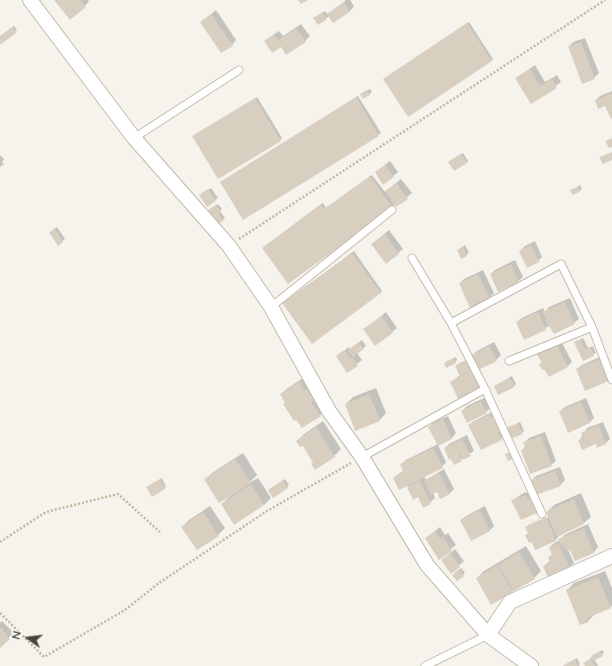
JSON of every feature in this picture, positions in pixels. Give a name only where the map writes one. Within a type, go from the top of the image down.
[{"type":"street","points":[[30,0],[134,138],[229,246],[271,308],[329,411],[362,457],[427,565],[488,635],[530,666]]},
{"type":"street","points":[[488,635],[510,602],[612,556]]},
{"type":"lane","points":[[134,138],[239,70]]},
{"type":"lane","points":[[271,308],[392,210]]},
{"type":"lane","points":[[412,258],[451,323],[485,389],[542,514]]},
{"type":"lane","points":[[451,323],[560,264],[592,327],[612,380]]},
{"type":"lane","points":[[509,361],[592,327]]},
{"type":"lane","points":[[362,457],[485,389]]},
{"type":"lane","points":[[425,666],[488,635]]},
{"type":"path","points":[[229,246],[605,0]]},
{"type":"path","points":[[0,613],[44,657],[125,610],[159,583],[268,511],[362,457]]},
{"type":"path","points":[[0,542],[46,512],[118,494],[160,532]]},
{"type":"building","points":[[54,0],[80,0],[86,7],[70,20]]},
{"type":"building","points":[[298,0],[308,0],[301,4]]},
{"type":"building","points":[[344,2],[350,12],[333,23],[327,14]]},
{"type":"building","points":[[323,12],[327,19],[318,25],[313,18]]},
{"type":"building","points":[[211,14],[233,46],[221,53],[200,22]]},
{"type":"building","points":[[467,23],[492,61],[408,117],[383,79]]},
{"type":"building","points":[[12,27],[16,33],[0,45],[0,36]]},
{"type":"building","points":[[296,28],[306,42],[286,55],[281,47],[272,53],[264,41],[274,34],[278,40]]},
{"type":"building","points":[[581,42],[595,79],[582,84],[568,46]]},
{"type":"building","points":[[530,69],[540,86],[552,79],[557,88],[531,104],[515,78]]},
{"type":"building","points":[[367,90],[370,95],[363,99],[360,94]]},
{"type":"building","points":[[612,93],[611,119],[605,106],[598,109],[595,100]]},
{"type":"building","points":[[356,97],[379,136],[243,220],[220,182]]},
{"type":"building","points":[[255,98],[281,141],[218,179],[192,136]]},
{"type":"building","points":[[612,138],[612,147],[609,148],[605,141]]},
{"type":"building","points":[[612,152],[612,160],[603,164],[599,157]]},
{"type":"building","points":[[461,154],[467,163],[454,171],[448,162]]},
{"type":"building","points":[[385,165],[394,177],[383,185],[375,172]]},
{"type":"building","points":[[370,176],[393,208],[288,284],[262,248],[321,204],[324,209]]},
{"type":"building","points":[[396,183],[408,199],[396,207],[385,191]]},
{"type":"building","points":[[578,187],[580,192],[572,195],[570,190]]},
{"type":"building","points":[[208,189],[216,201],[207,207],[199,195]]},
{"type":"building","points":[[216,205],[221,212],[219,214],[223,221],[218,224],[208,210]]},
{"type":"building","points":[[55,229],[63,242],[58,246],[49,232]]},
{"type":"building","points":[[385,234],[399,254],[386,264],[371,244]]},
{"type":"building","points":[[531,245],[539,262],[527,268],[519,251]]},
{"type":"building","points":[[463,247],[467,256],[461,259],[457,250]]},
{"type":"building","points":[[352,253],[381,293],[312,344],[282,303]]},
{"type":"building","points":[[511,264],[519,282],[498,292],[490,274]]},
{"type":"building","points":[[478,274],[490,299],[470,308],[459,283]]},
{"type":"building","points":[[565,302],[575,324],[554,334],[545,320],[547,320],[543,312]]},
{"type":"building","points":[[538,312],[546,330],[524,340],[516,322]]},
{"type":"building","points":[[382,316],[393,333],[375,346],[363,329]]},
{"type":"building","points":[[581,339],[585,349],[590,347],[594,356],[583,361],[574,342]]},
{"type":"building","points":[[359,342],[364,349],[353,357],[348,350]]},
{"type":"building","points":[[556,343],[568,367],[549,377],[544,369],[542,370],[539,364],[542,363],[536,353]]},
{"type":"building","points":[[489,346],[497,361],[478,370],[471,355]]},
{"type":"building","points":[[344,350],[350,359],[352,357],[358,366],[347,373],[336,356]]},
{"type":"building","points":[[453,358],[456,363],[446,368],[444,363]]},
{"type":"building","points":[[599,359],[609,381],[585,391],[576,369]]},
{"type":"building","points":[[467,360],[472,370],[460,376],[455,366]]},
{"type":"building","points":[[472,370],[481,388],[458,399],[450,382]]},
{"type":"building","points":[[510,378],[515,387],[498,395],[494,386]]},
{"type":"building","points":[[299,382],[304,390],[307,389],[314,400],[311,402],[321,416],[302,428],[296,420],[294,421],[283,404],[285,403],[280,394]]},
{"type":"building","points":[[369,394],[380,421],[355,431],[345,404]]},
{"type":"building","points":[[481,401],[487,413],[467,423],[461,411]]},
{"type":"building","points":[[581,402],[590,423],[568,433],[559,411]]},
{"type":"building","points":[[489,415],[491,418],[495,416],[502,431],[498,433],[502,440],[481,450],[468,425]]},
{"type":"building","points":[[443,419],[452,439],[438,446],[428,427]]},
{"type":"building","points":[[518,423],[523,434],[510,439],[506,428]]},
{"type":"building","points":[[598,425],[606,444],[597,448],[596,444],[582,450],[578,440],[584,438],[581,433]]},
{"type":"building","points":[[316,427],[335,457],[315,470],[311,464],[313,463],[303,446],[300,447],[296,441]]},
{"type":"building","points":[[541,436],[552,466],[530,474],[521,450],[525,448],[523,442]]},
{"type":"building","points":[[462,439],[471,456],[463,460],[460,454],[449,460],[444,448]]},
{"type":"building","points":[[433,448],[443,468],[420,479],[410,459]]},
{"type":"building","points":[[511,451],[515,458],[508,461],[505,454]]},
{"type":"building","points":[[459,455],[462,461],[454,465],[451,459]]},
{"type":"building","points":[[235,459],[251,483],[219,503],[204,479]]},
{"type":"building","points":[[410,459],[420,480],[399,490],[393,478],[403,471],[400,464]]},
{"type":"building","points":[[555,471],[561,486],[536,495],[531,480]]},
{"type":"building","points":[[439,473],[450,494],[440,499],[437,492],[431,495],[424,480]]},
{"type":"building","points":[[160,479],[165,489],[152,497],[146,487]]},
{"type":"building","points":[[283,480],[288,488],[273,498],[268,490]]},
{"type":"building","points":[[420,481],[431,504],[423,508],[418,497],[413,500],[407,487]]},
{"type":"building","points":[[251,484],[264,505],[234,525],[221,504]]},
{"type":"building","points":[[526,495],[528,500],[533,498],[539,512],[521,520],[511,500]]},
{"type":"building","points":[[574,499],[584,524],[557,537],[546,512]]},
{"type":"building","points":[[480,510],[490,531],[471,541],[460,520]]},
{"type":"building","points":[[203,512],[219,536],[197,550],[181,527]]},
{"type":"building","points":[[546,517],[556,541],[535,550],[532,542],[529,543],[525,535],[528,534],[525,527]]},
{"type":"building","points":[[584,528],[594,553],[575,561],[570,550],[566,551],[558,539]]},
{"type":"building","points":[[435,531],[440,539],[443,537],[452,551],[439,560],[425,538]]},
{"type":"building","points":[[558,543],[570,568],[548,578],[543,566],[550,563],[548,557],[552,555],[549,547]]},
{"type":"building","points":[[519,552],[535,579],[514,591],[498,565]]},
{"type":"building","points":[[450,553],[460,567],[451,574],[441,560]]},
{"type":"building","points":[[497,565],[513,592],[491,605],[476,578]]},
{"type":"building","points":[[459,569],[464,576],[457,581],[452,575]]},
{"type":"building","points":[[598,577],[611,608],[587,618],[589,622],[580,625],[566,590]]},
{"type":"building","points":[[0,627],[10,639],[0,648]]},
{"type":"building","points":[[600,651],[603,656],[593,661],[591,656]]},
{"type":"building","points":[[575,659],[578,666],[562,666]]},
{"type":"building","points":[[591,659],[595,666],[585,666],[583,663]]}]
